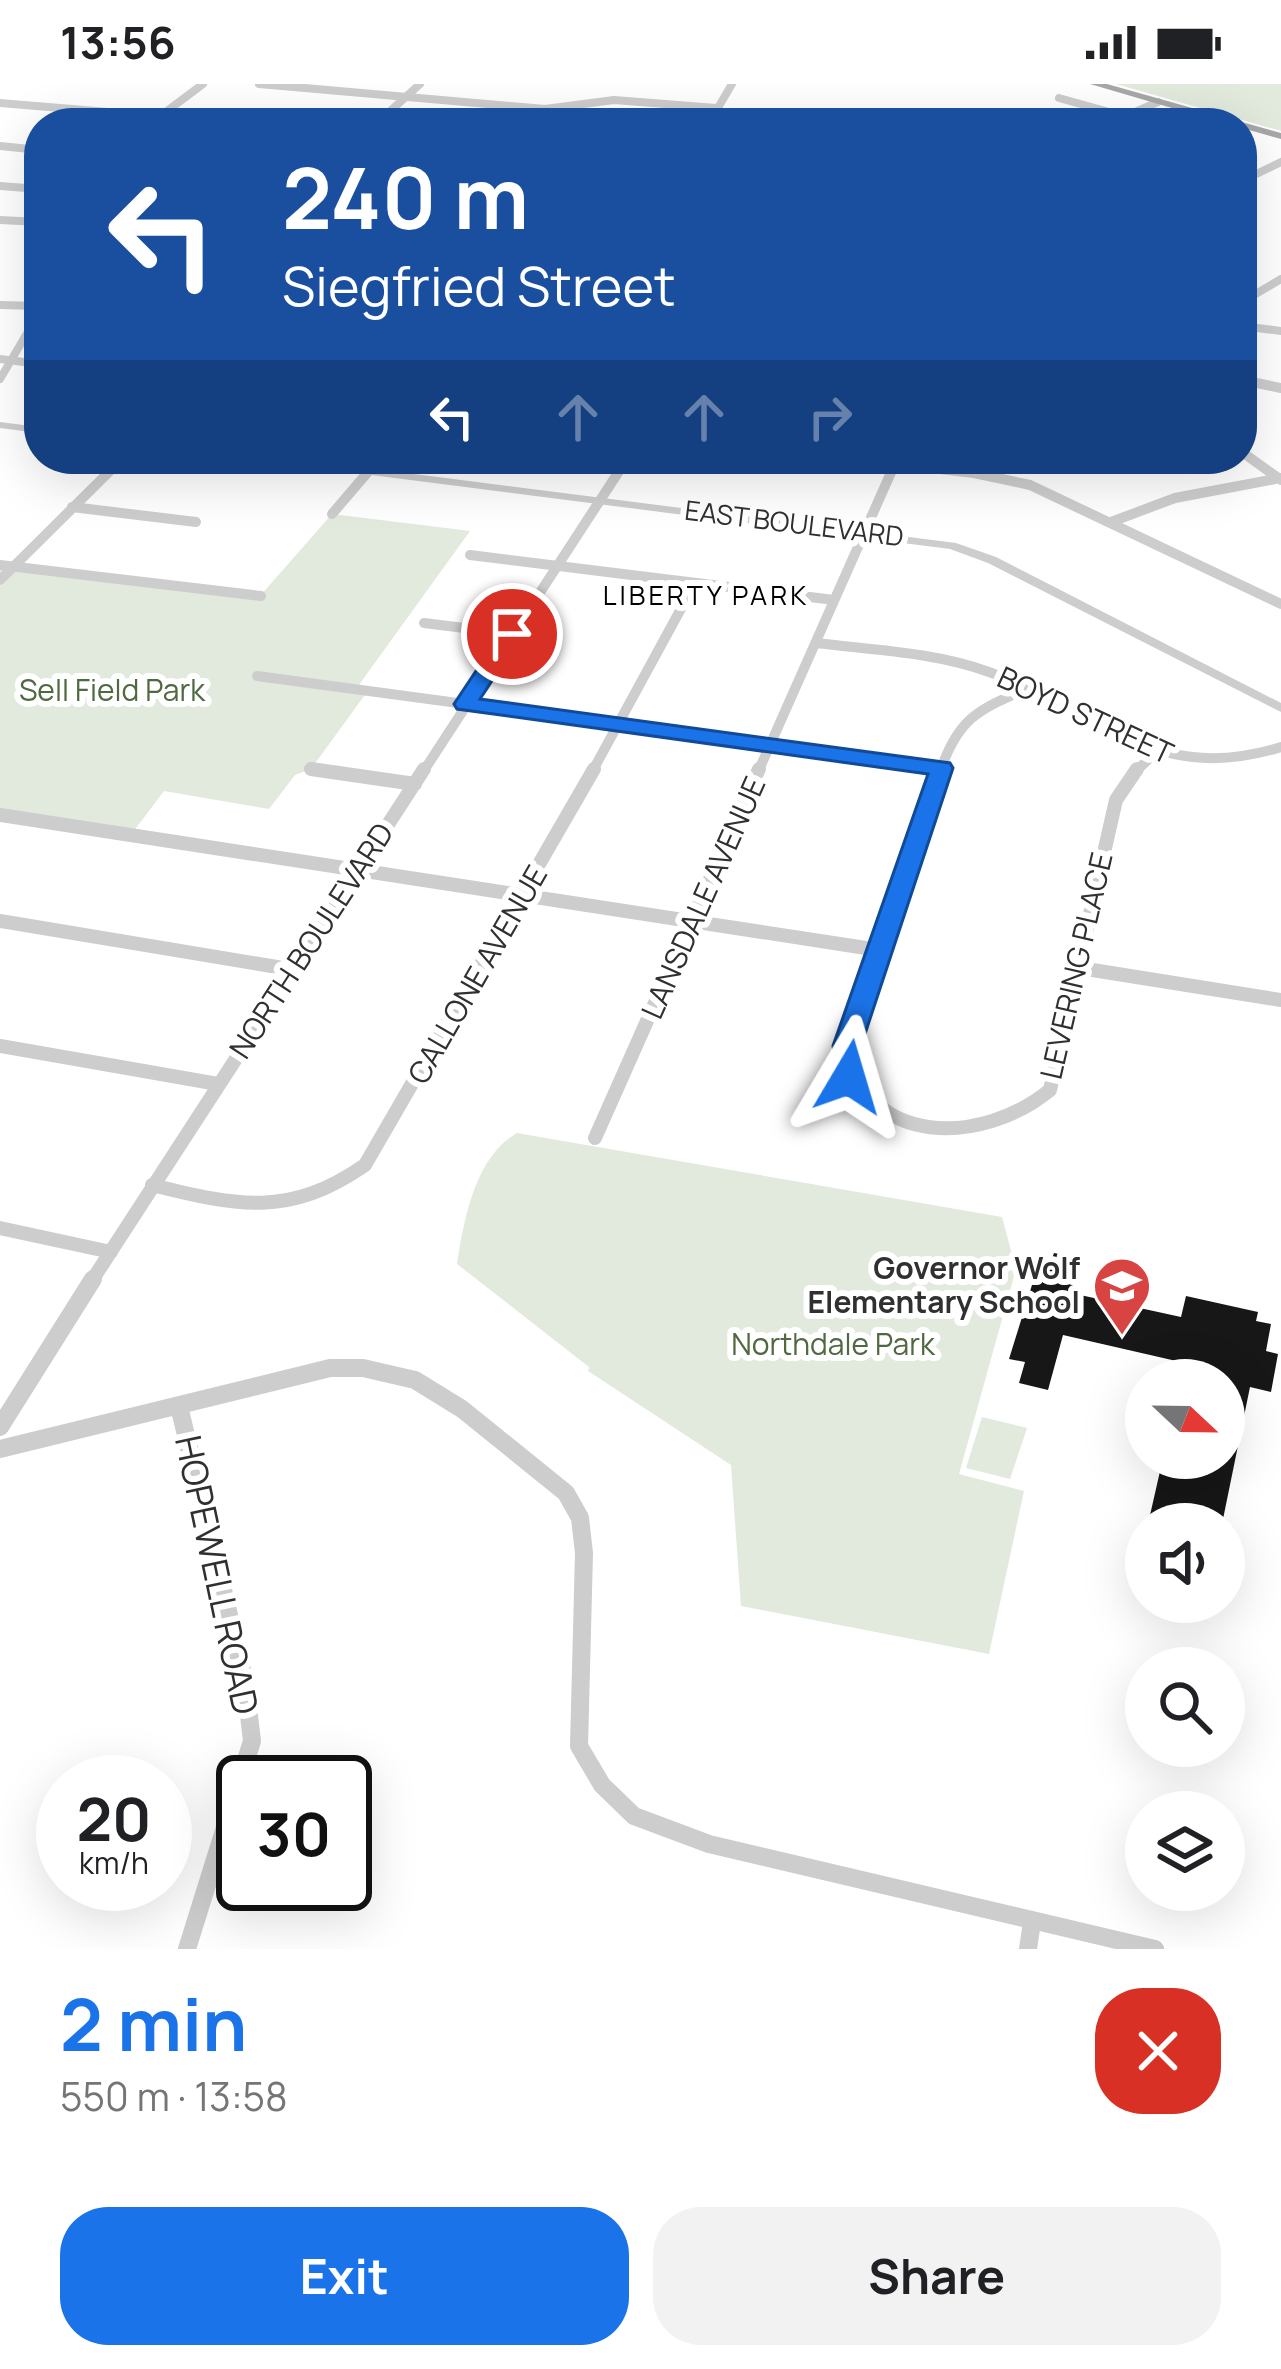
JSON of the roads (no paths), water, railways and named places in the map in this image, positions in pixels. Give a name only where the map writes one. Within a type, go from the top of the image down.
[{"type":"main road","points":[[1095,84],[1180,108]]},
{"type":"street","points":[[172,108],[203,84]]},
{"type":"street","points":[[260,84],[534,108]]},
{"type":"street","points":[[394,108],[420,84]]},
{"type":"street","points":[[552,108],[604,100],[716,108],[732,84]]},
{"type":"street","points":[[1059,98],[1095,108]]},
{"type":"street","points":[[1140,108],[1158,102]]},
{"type":"street","points":[[0,103],[62,108]]},
{"type":"street","points":[[0,379],[6,359],[24,332]]},
{"type":"street","points":[[0,580],[7,566],[106,474]]},
{"type":"street","points":[[332,514],[365,474]]},
{"type":"street","name":"EAST BOULEVARD","points":[[392,474],[930,541],[992,560],[1281,708]]},
{"type":"street","name":"NORTH BOULEVARD","points":[[0,1427],[152,1184],[617,474]]},
{"type":"street","name":"LANSDALE AVENUE","points":[[596,1138],[890,474]]},
{"type":"street","points":[[972,474],[1013,481],[1111,521],[1281,604]]},
{"type":"street","points":[[1111,521],[1175,498],[1280,479]]},
{"type":"street","points":[[72,507],[196,522]]},
{"type":"street","points":[[470,555],[834,600]]},
{"type":"street","points":[[7,566],[261,596]]},
{"type":"street","name":"CALLONE AVENUE","points":[[152,1184],[259,1207],[306,1200],[347,1180],[373,1156],[524,896],[695,583]]},
{"type":"street","points":[[424,622],[512,634]]},
{"type":"street","name":"BOYD STREET","points":[[816,643],[969,665],[1028,688],[1154,754],[1199,763],[1234,763],[1281,748]]},
{"type":"street","points":[[257,676],[941,768]]},
{"type":"street","name":"LEVERING PLACE","points":[[1028,688],[969,715],[950,741],[847,1046],[849,1077],[878,1107],[944,1129],[967,1130],[1005,1122],[1032,1109],[1050,1090],[1116,800],[1138,767],[1154,754]]},
{"type":"street","points":[[310,769],[415,784]]},
{"type":"street","points":[[0,815],[879,950]]},
{"type":"street","points":[[0,921],[295,970]]},
{"type":"street","points":[[1080,968],[1281,1000]]},
{"type":"street","points":[[0,1046],[218,1084]]},
{"type":"street","points":[[0,1228],[111,1252]]},
{"type":"street","points":[[0,1449],[330,1368],[388,1373],[435,1392],[566,1493],[580,1518],[584,1553],[579,1746],[602,1785],[634,1816],[709,1844],[1155,1949]]},
{"type":"street","name":"HOPEWELL ROAD","points":[[179,1406],[245,1682],[252,1741],[185,1948]]},
{"type":"street","points":[[1028,1949],[1032,1922]]},
{"type":"place","name":"Governor Wolf Elementary School","points":[[1122,1337]]},
{"type":"district","name":"LIBERTY PARK","points":[[706,596]]},
{"type":"park label","name":"Sell Field Park","points":[[112,691]]},
{"type":"park label","name":"Northdale Park","points":[[833,1345]]}]
